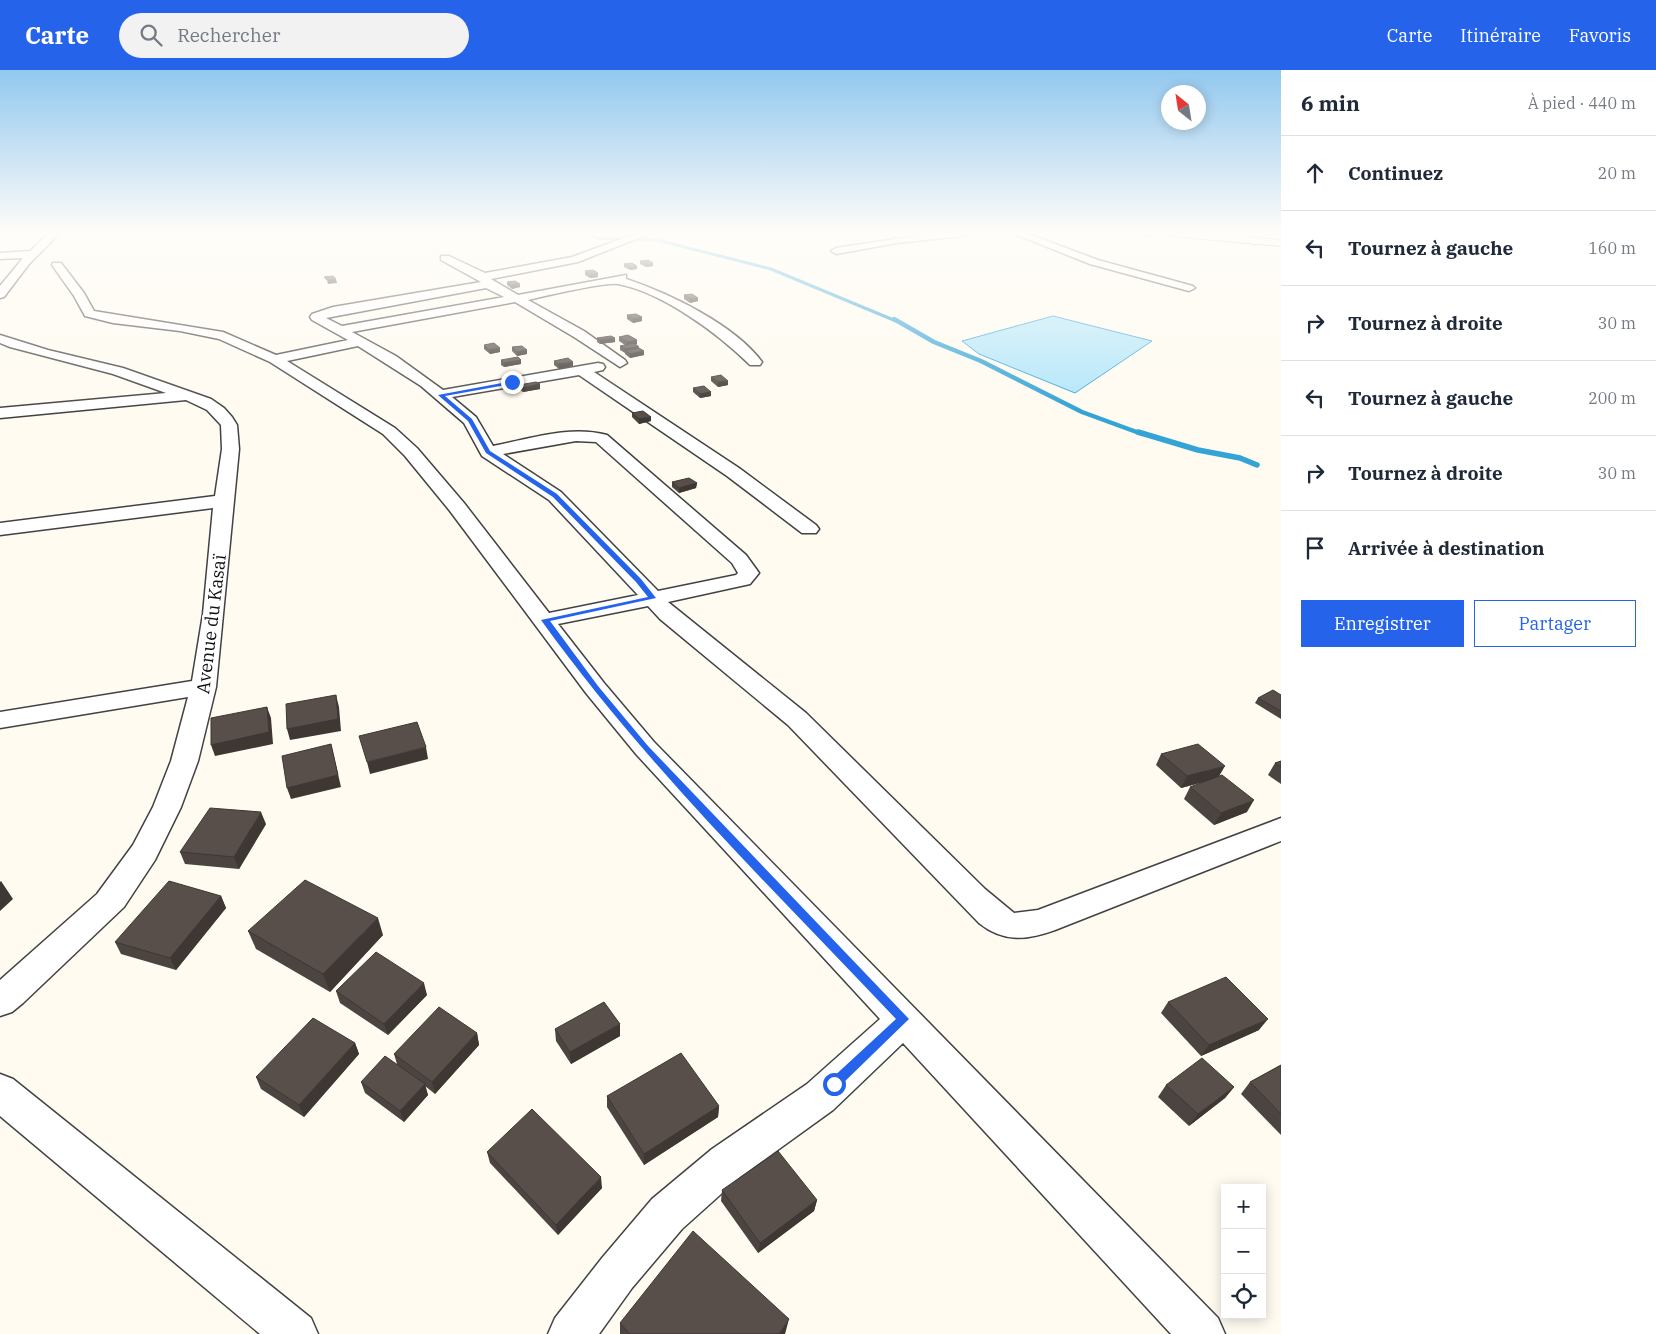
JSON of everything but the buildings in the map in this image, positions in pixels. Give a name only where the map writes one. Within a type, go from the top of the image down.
[{"type":"street","points":[[78,292],[89,313],[113,319],[180,327],[223,336],[275,359],[390,431],[411,452],[457,507],[595,688],[645,748],[1202,1334]]},
{"type":"street","points":[[432,292],[316,317],[362,341],[397,363],[441,395],[470,420],[488,452],[555,496],[638,581],[652,598],[711,651],[756,684],[797,719],[995,918],[1010,927],[1029,926],[1281,829]]},
{"type":"street","points":[[441,395],[620,363],[620,361],[537,309],[505,292]]},
{"type":"street","points":[[342,330],[542,292]]},
{"type":"street","points":[[650,292],[683,308],[729,338],[755,362]]},
{"type":"street","name":"Avenue du Kasaï","points":[[0,340],[49,355],[117,371],[187,395],[214,408],[226,418],[232,444],[223,502],[215,604],[204,687],[187,760],[154,835],[115,895],[44,964],[0,1001]]},
{"type":"street","points":[[275,359],[362,341]]},
{"type":"street","points":[[582,370],[733,472],[809,529]]},
{"type":"street","points":[[127,401],[161,386]]},
{"type":"street","points":[[0,413],[187,395]]},
{"type":"street","points":[[488,452],[570,438],[592,436],[601,438],[739,559],[749,573],[743,580],[545,620]]},
{"type":"street","points":[[0,529],[223,502]]},
{"type":"street","points":[[0,720],[204,687]]},
{"type":"street","points":[[571,1334],[617,1273],[667,1214],[726,1163],[820,1097],[904,1019]]},
{"type":"street","points":[[0,1092],[295,1334]]},
{"type":"water","points":[[1053,316],[1152,341],[1075,393],[979,354],[962,341]]},
{"type":"waterway","points":[[826,292],[896,321]]},
{"type":"waterway","points":[[894,319],[934,342],[981,361],[1082,412],[1142,434]]},
{"type":"waterway","points":[[1138,432],[1198,450],[1240,458],[1257,465]]},
{"type":"route","points":[[512,382],[441,395],[470,420],[488,452],[555,496],[580,520],[652,598],[545,620],[595,688],[645,748],[904,1019],[834,1084]]}]
